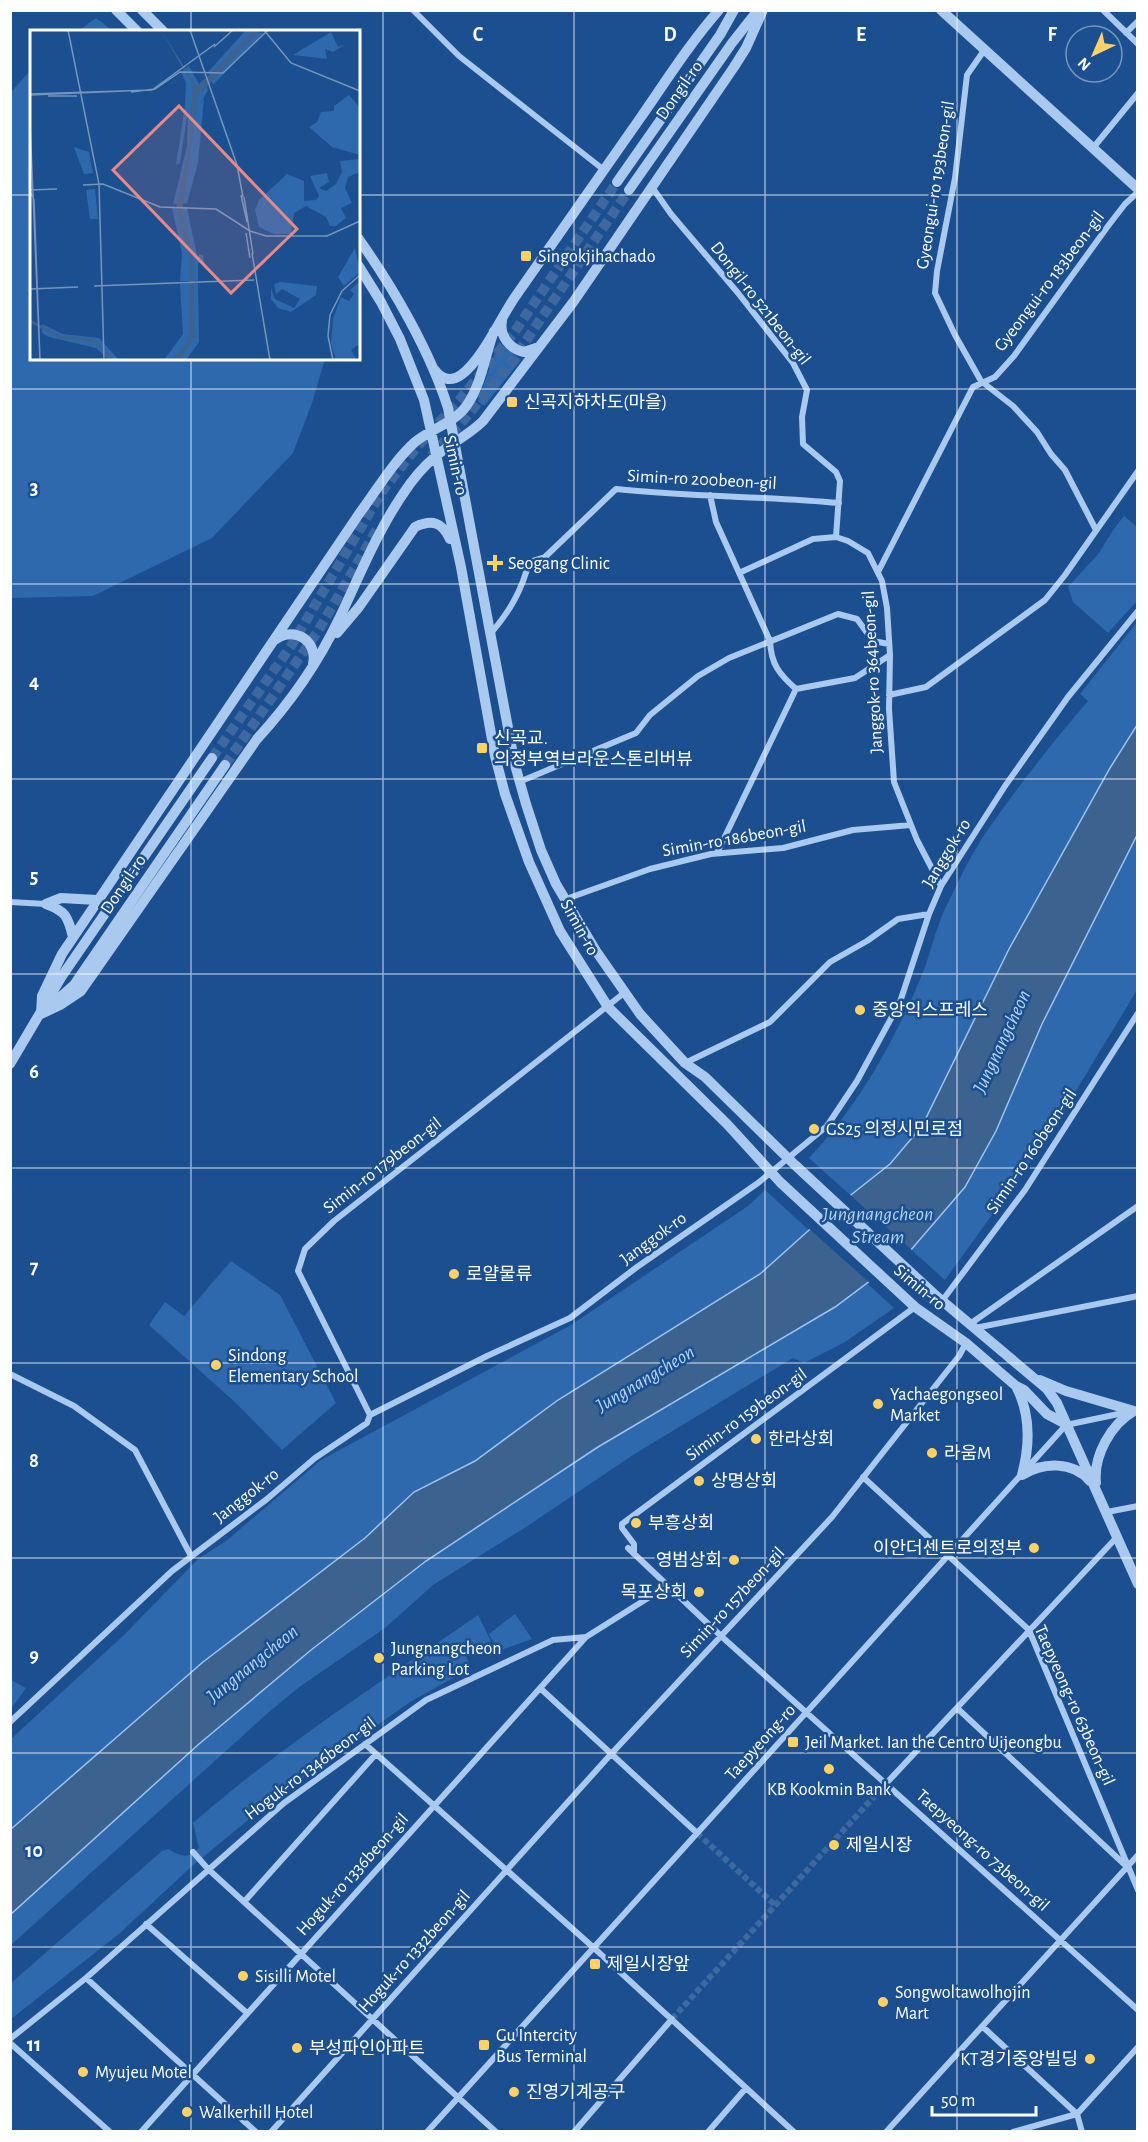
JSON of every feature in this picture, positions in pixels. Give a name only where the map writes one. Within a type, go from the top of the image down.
[{"type":"street","points":[[116,10],[136,30]]},
{"type":"street","points":[[142,10],[162,30]]},
{"type":"street","points":[[413,10],[459,56],[604,170]]},
{"type":"street","points":[[426,356],[439,375],[445,378],[454,379],[469,367],[693,42],[719,10]]},
{"type":"street","name":"Dongil-ro","points":[[617,182],[720,35],[734,10]]},
{"type":"street","name":"Dongil-ro","points":[[629,190],[732,43],[758,10]]},
{"type":"street","points":[[311,670],[338,622],[394,508],[408,487],[437,455],[472,432],[543,343],[734,67],[746,48],[763,10]]},
{"type":"street","points":[[941,10],[1137,190]]},
{"type":"street","points":[[1103,10],[1137,44]]},
{"type":"street","points":[[1126,33],[1137,21]]},
{"type":"street","name":"Gyeongui-ro 193beon-gil","points":[[985,49],[967,75],[955,178],[935,293],[981,381],[1013,406],[1036,432],[1065,470],[1096,530]]},
{"type":"street","points":[[1093,148],[1137,93]]},
{"type":"street","name":"Dongil-ro 521beon-gil","points":[[652,187],[671,214],[793,363],[807,390],[802,417],[804,444],[816,457],[836,472],[840,482],[839,503]]},
{"type":"street","name":"Gyeongui-ro 183beon-gil","points":[[878,572],[973,387],[981,381],[995,377],[1014,356],[1113,219],[1137,190]]},
{"type":"street","name":"Simin-ro","points":[[360,241],[405,312],[445,399],[519,782],[541,850],[552,875],[596,951],[624,993],[685,1063],[705,1077],[792,1162],[938,1297],[1052,1396],[1107,1512],[1137,1584]]},
{"type":"street","name":"Simin-ro","points":[[360,268],[400,339],[424,400],[461,567],[495,756],[505,795],[529,862],[560,931],[608,1006],[727,1124],[780,1182],[915,1307],[966,1343],[1016,1386],[1024,1390],[1047,1414],[1066,1425]]},
{"type":"street","points":[[503,315],[501,331],[512,347],[527,352],[543,343]]},
{"type":"street","points":[[461,567],[450,537],[443,526],[437,522],[429,522],[415,527],[282,712],[257,739],[81,991],[41,1014],[42,996],[55,967],[73,937],[391,470],[414,443],[450,421],[465,408],[472,397],[494,332]]},
{"type":"street","points":[[889,694],[926,687],[1044,600],[1065,575],[1137,471]]},
{"type":"street","name":"Simin-ro 200beon-gil","points":[[491,633],[506,616],[517,598],[529,562],[545,557],[616,489],[646,493],[839,503]]},
{"type":"street","points":[[710,495],[716,522],[770,641],[771,656],[775,666],[796,689]]},
{"type":"street","points":[[739,573],[813,539],[836,537],[839,503]]},
{"type":"street","name":"Janggok-ro 364beon-gil","points":[[836,537],[868,553],[882,581],[887,609],[890,656],[889,694],[894,782],[911,825],[941,886]]},
{"type":"street","name":"Janggok-ro","points":[[10,1722],[191,1556],[267,1499],[315,1458],[367,1423],[370,1415],[487,1356],[570,1318],[771,1172],[792,1162],[827,1126],[857,1081],[900,1002],[929,914],[941,886],[1005,786],[1068,697],[1137,611]]},
{"type":"street","points":[[519,782],[636,733],[650,714],[698,676],[729,658],[838,614],[857,619],[873,641],[889,644]]},
{"type":"street","points":[[272,642],[287,633],[302,637],[313,654],[314,661],[311,670]]},
{"type":"street","points":[[796,689],[855,678],[890,656]]},
{"type":"street","points":[[717,853],[796,689]]},
{"type":"street","name":"Dongil-ro","points":[[10,1064],[62,976],[212,758]]},
{"type":"street","name":"Dongil-ro","points":[[41,1014],[74,985],[225,765]]},
{"type":"street","name":"Simin-ro 186beon-gil","points":[[566,899],[650,869],[717,853],[783,848],[853,830],[911,825]]},
{"type":"street","points":[[46,904],[61,898],[97,900]]},
{"type":"street","points":[[10,902],[46,904],[60,909],[69,921],[73,937]]},
{"type":"street","points":[[685,1063],[770,1022],[830,962],[867,941],[898,919],[929,914]]},
{"type":"street","name":"Simin-ro 179beon-gil","points":[[370,1415],[298,1271],[305,1249],[334,1221],[624,993]]},
{"type":"street","name":"Simin-ro 160beon-gil","points":[[938,1297],[1025,1190],[1089,1093],[1137,1013]]},
{"type":"street","points":[[972,1326],[1137,1206]]},
{"type":"street","points":[[972,1326],[1137,1296]]},
{"type":"street","name":"Simin-ro 159beon-gil","points":[[634,1554],[634,1544],[622,1528],[622,1524],[915,1307]]},
{"type":"street","name":"Simin-ro 157beon-gil","points":[[507,1870],[612,1753],[832,1517],[959,1356],[966,1343]]},
{"type":"street","points":[[1028,1373],[1066,1391],[1136,1411]]},
{"type":"street","points":[[10,1374],[74,1406],[135,1450],[191,1556]]},
{"type":"street","points":[[1016,1386],[1023,1400],[1028,1425],[1028,1456],[1022,1475]]},
{"type":"street","points":[[1066,1425],[1136,1411]]},
{"type":"street","points":[[1097,1490],[1096,1467],[1110,1435],[1123,1418],[1136,1411]]},
{"type":"street","name":"Taepyeong-ro","points":[[427,2132],[1066,1425]]},
{"type":"street","points":[[1022,1475],[1039,1467],[1070,1468],[1088,1478],[1097,1490]]},
{"type":"street","name":"Taepyeong-ro 63beon-gil","points":[[863,1477],[1029,1630],[1137,1890]]},
{"type":"street","points":[[1107,1512],[1137,1506]]},
{"type":"street","points":[[880,1790],[1117,1536]]},
{"type":"street","name":"Taepyeong-ro 73beon-gil","points":[[628,1548],[721,1636],[1137,2010]]},
{"type":"street","name":"Hoguk-ro 1346beon-gil","points":[[10,2041],[86,1978],[285,1803],[426,1700],[553,1640],[586,1637],[667,1586]]},
{"type":"street","name":"Hoguk-ro 1336beon-gil","points":[[141,2132],[586,1637]]},
{"type":"street","points":[[540,1688],[697,1833]]},
{"type":"street","points":[[957,1708],[1127,1866]]},
{"type":"street","points":[[365,1744],[594,1948],[794,2132]]},
{"type":"street","points":[[244,1902],[376,1754]]},
{"type":"street","points":[[193,1852],[208,1869],[496,2132]]},
{"type":"street","points":[[886,2132],[1137,1855]]},
{"type":"street","name":"Hoguk-ro 1332beon-gil","points":[[271,2132],[507,1870]]},
{"type":"street","points":[[146,1923],[247,2013]]},
{"type":"street","points":[[86,1978],[256,2132]]},
{"type":"street","points":[[574,2132],[672,2019]]},
{"type":"street","points":[[983,2026],[1077,2114],[1082,2132]]},
{"type":"street","points":[[10,2041],[110,2132]]},
{"type":"street","points":[[1012,2132],[1077,2114],[1137,2047]]},
{"type":"street","points":[[708,2132],[746,2088]]},
{"type":"shaded area","points":[[96,18],[112,30],[79,30]]},
{"type":"shaded area","points":[[30,71],[30,360],[325,360],[312,403],[293,453],[212,538],[93,596],[11,598],[10,93]]},
{"type":"shaded area","points":[[499,342],[521,360],[485,405],[482,405],[478,401]]},
{"type":"shaded area","points":[[1124,516],[1137,527],[1137,601],[1108,633],[1073,602],[1068,587],[1099,553]]},
{"type":"shaded area","points":[[1137,622],[1137,990],[1048,1137],[945,1280],[809,1158],[860,1093],[901,1022],[923,972],[944,911],[981,840],[1036,764],[1088,701],[1080,694]]},
{"type":"shaded area","points":[[765,1190],[894,1308],[845,1342],[804,1363],[793,1358],[633,1455],[523,1529],[433,1585],[385,1628],[298,1688],[269,1712],[11,1945],[11,1739],[125,1634],[198,1559],[226,1541],[321,1460],[571,1325],[748,1206]]},
{"type":"shaded area","points":[[231,1261],[280,1295],[336,1403],[282,1450],[237,1404],[149,1325],[165,1302],[184,1316]]},
{"type":"shaded area","points":[[515,1614],[532,1639],[498,1651],[489,1634]]},
{"type":"shaded area","points":[[478,1615],[491,1641],[465,1654],[471,1668],[410,1702],[276,1797],[191,1867],[120,1933],[11,2019],[11,1983],[162,1851],[168,1849],[184,1856],[195,1852],[199,1848],[193,1823],[296,1741]]},
{"type":"shaded area","points":[[11,1680],[26,1688],[11,1709]]},
{"type":"water","name":"Jungnangcheon Stream","points":[[1137,725],[1137,835],[1042,1024],[996,1131],[965,1187],[910,1251],[835,1307],[598,1447],[426,1561],[311,1650],[199,1744],[11,1914],[10,1830],[203,1662],[365,1538],[414,1492],[475,1461],[558,1400],[760,1274],[828,1213],[890,1164],[922,1126],[1009,949],[1110,768]]},
{"type":"pier","points":[[848,1193],[914,1252],[871,1284],[807,1227]]},
{"type":"tunnel","points":[[212,758],[291,646],[383,490],[513,334],[617,182]]},
{"type":"tunnel","points":[[431,456],[510,364],[629,190]]},
{"type":"tunnel","points":[[225,765],[318,631],[377,529]]},
{"type":"tunnel","points":[[672,2019],[880,1790]]},
{"type":"tunnel","points":[[697,1833],[775,1905]]},
{"type":"place","name":"Singokjihachado","points":[[526,256]]},
{"type":"place","name":"신곡지하차도(마을)","points":[[512,402]]},
{"type":"place","name":"Seogang Clinic","points":[[495,563]]},
{"type":"place","name":"신곡교. 의정부역브라운스톤리버뷰","points":[[482,748]]},
{"type":"place","name":"중앙익스프레스","points":[[860,1010]]},
{"type":"place","name":"GS25 의정시민로점","points":[[814,1129]]},
{"type":"place","name":"로얄물류","points":[[454,1274]]},
{"type":"place","name":"Sindong Elementary School","points":[[216,1365]]},
{"type":"place","name":"Yachaegongseol Market","points":[[878,1404]]},
{"type":"place","name":"한라상회","points":[[756,1439]]},
{"type":"place","name":"라움M","points":[[932,1453]]},
{"type":"place","name":"상명상회","points":[[699,1481]]},
{"type":"place","name":"부흥상회","points":[[636,1523]]},
{"type":"place","name":"이안더센트로의정부","points":[[1034,1548]]},
{"type":"place","name":"영범상회","points":[[734,1560]]},
{"type":"place","name":"목포상회","points":[[699,1592]]},
{"type":"place","name":"Jungnangcheon Parking Lot","points":[[379,1658]]},
{"type":"place","name":"Jeil Market. Ian the Centro Uijeongbu","points":[[793,1742]]},
{"type":"place","name":"KB Kookmin Bank","points":[[829,1769]]},
{"type":"place","name":"제일시장","points":[[834,1845]]},
{"type":"place","name":"제일시장앞","points":[[595,1964]]},
{"type":"place","name":"Sisilli Motel","points":[[243,1976]]},
{"type":"place","name":"Songwoltawolhojin Mart","points":[[883,2002]]},
{"type":"place","name":"Gu Intercity Bus Terminal","points":[[484,2045]]},
{"type":"place","name":"부성파인아파트","points":[[297,2048]]},
{"type":"place","name":"KT경기중앙빌딩","points":[[1090,2059]]},
{"type":"place","name":"Myujeu Motel","points":[[83,2072]]},
{"type":"place","name":"진영기계공구","points":[[514,2092]]},
{"type":"place","name":"Walkerhill Hotel","points":[[187,2112]]},
{"type":"water label","name":"Jungnangcheon","points":[[1001,1041]]},
{"type":"water label","name":"Jungnangcheon","points":[[645,1378]]},
{"type":"water label","name":"Jungnangcheon","points":[[252,1663]]}]
